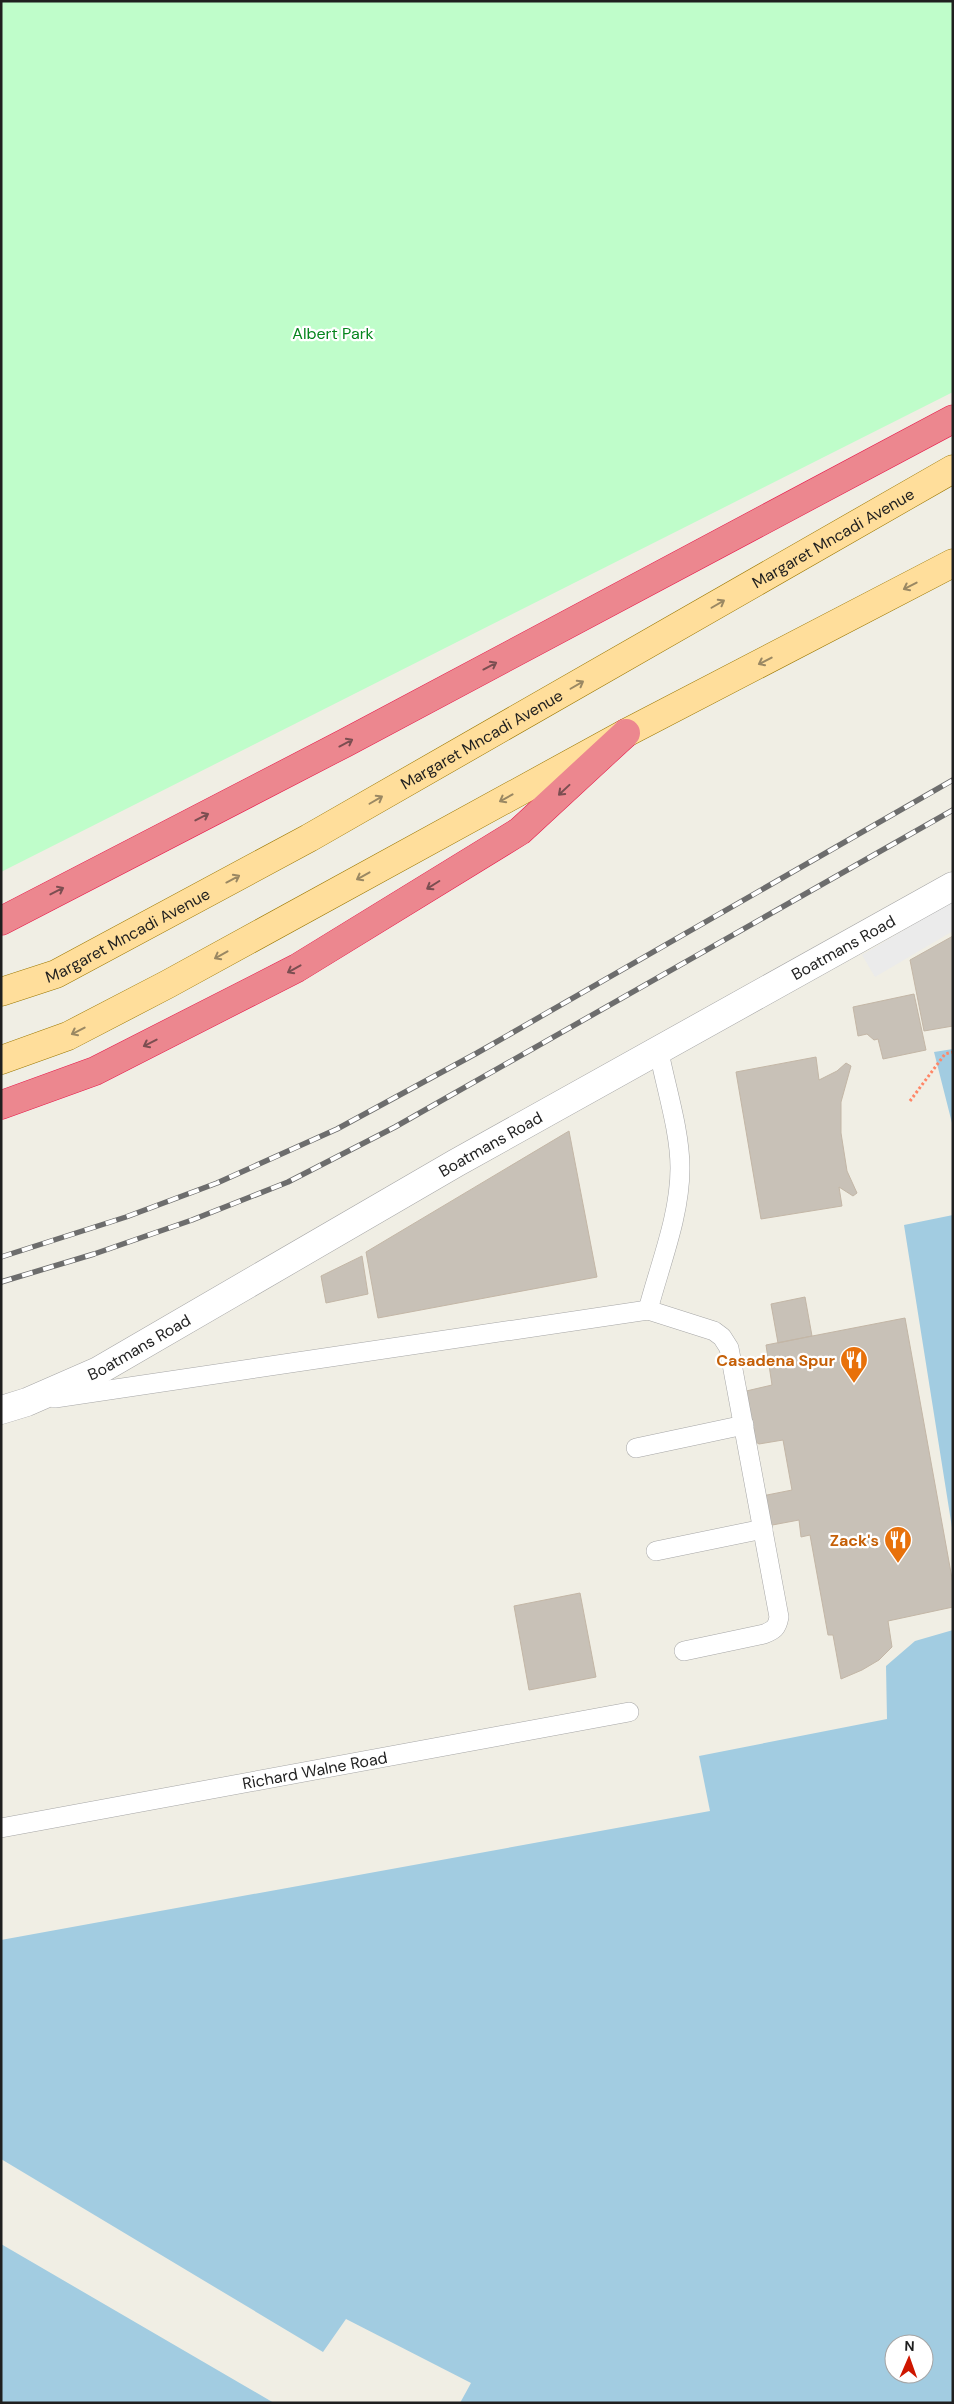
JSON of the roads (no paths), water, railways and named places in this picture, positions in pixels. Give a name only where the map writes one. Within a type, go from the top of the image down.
[{"type":"highway","points":[[8,917],[345,743],[953,419]]},
{"type":"highway","points":[[1,1105],[95,1071],[297,968],[520,831],[626,733]]},
{"type":"main road","name":"Margaret Mncadi Avenue","points":[[1,992],[56,974],[309,838],[953,469]]},
{"type":"main road","points":[[1,1060],[68,1036],[168,984],[626,733],[953,563]]},
{"type":"street","name":"Boatmans Road","points":[[14,1406],[98,1371],[136,1350],[456,1163],[659,1052],[953,886]]},
{"type":"lane","points":[[648,1310],[679,1191],[678,1143],[659,1052]]},
{"type":"lane","points":[[14,1406],[648,1310],[714,1331],[722,1337],[729,1348],[779,1618],[778,1625],[774,1630],[764,1634],[684,1651]]},
{"type":"lane","points":[[636,1448],[744,1425]]},
{"type":"lane","points":[[656,1551],[763,1529]]},
{"type":"lane","name":"Richard Walne Road","points":[[1,1828],[629,1712]]},
{"type":"water","points":[[953,1049],[953,1127],[934,1052]]},
{"type":"water","points":[[953,1215],[953,1534],[904,1225]]},
{"type":"water","points":[[953,1630],[953,2403],[460,2403],[471,2383],[346,2319],[323,2352],[1,2159],[1,1940],[710,1811],[699,1756],[887,1719],[886,1666],[915,1641]]},
{"type":"water","points":[[1,2244],[274,2403],[1,2403]]},
{"type":"railway","points":[[1,1257],[126,1217],[217,1183],[337,1129],[477,1053],[953,780]]},
{"type":"railway","points":[[1,1282],[94,1254],[192,1220],[288,1182],[395,1127],[953,810]]},
{"type":"place","name":"Casadena Spur","points":[[854,1384]]},
{"type":"place","name":"Zack's","points":[[898,1564]]},
{"type":"park label","name":"Albert Park","points":[[333,333]]}]
